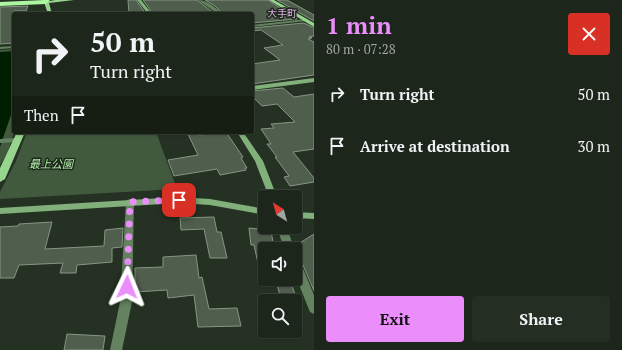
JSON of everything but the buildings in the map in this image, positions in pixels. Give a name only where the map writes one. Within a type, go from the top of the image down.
[{"type":"highway","points":[[0,4],[47,1]]},
{"type":"main road","points":[[50,12],[47,1],[72,0]]},
{"type":"main road","points":[[271,0],[314,25]]},
{"type":"main road","points":[[0,179],[19,136]]},
{"type":"street","points":[[139,0],[148,12]]},
{"type":"street","points":[[200,0],[208,6],[216,9],[218,12]]},
{"type":"street","points":[[254,26],[306,20]]},
{"type":"street","points":[[0,48],[12,47]]},
{"type":"street","points":[[254,88],[314,80]]},
{"type":"street","points":[[241,134],[259,161],[270,190]]},
{"type":"street","points":[[0,141],[19,136]]},
{"type":"street","points":[[0,211],[130,202],[194,200],[258,211]]},
{"type":"street","points":[[116,350],[126,302],[130,202]]},
{"type":"street","points":[[302,215],[314,216]]},
{"type":"street","points":[[302,279],[314,308]]},
{"type":"green space","name":"最上公園","points":[[12,49],[12,134],[13,134],[8,152],[0,165],[0,50]]},
{"type":"green space","name":"最上公園","points":[[26,134],[157,134],[177,189],[0,199],[0,192],[16,161]]},
{"type":"shaded area","name":"最上公園","points":[[12,51],[12,112],[0,147],[0,52]]},
{"type":"district","name":"大手町","points":[[282,13]]},
{"type":"route","points":[[127,287],[130,202],[179,200]]}]
